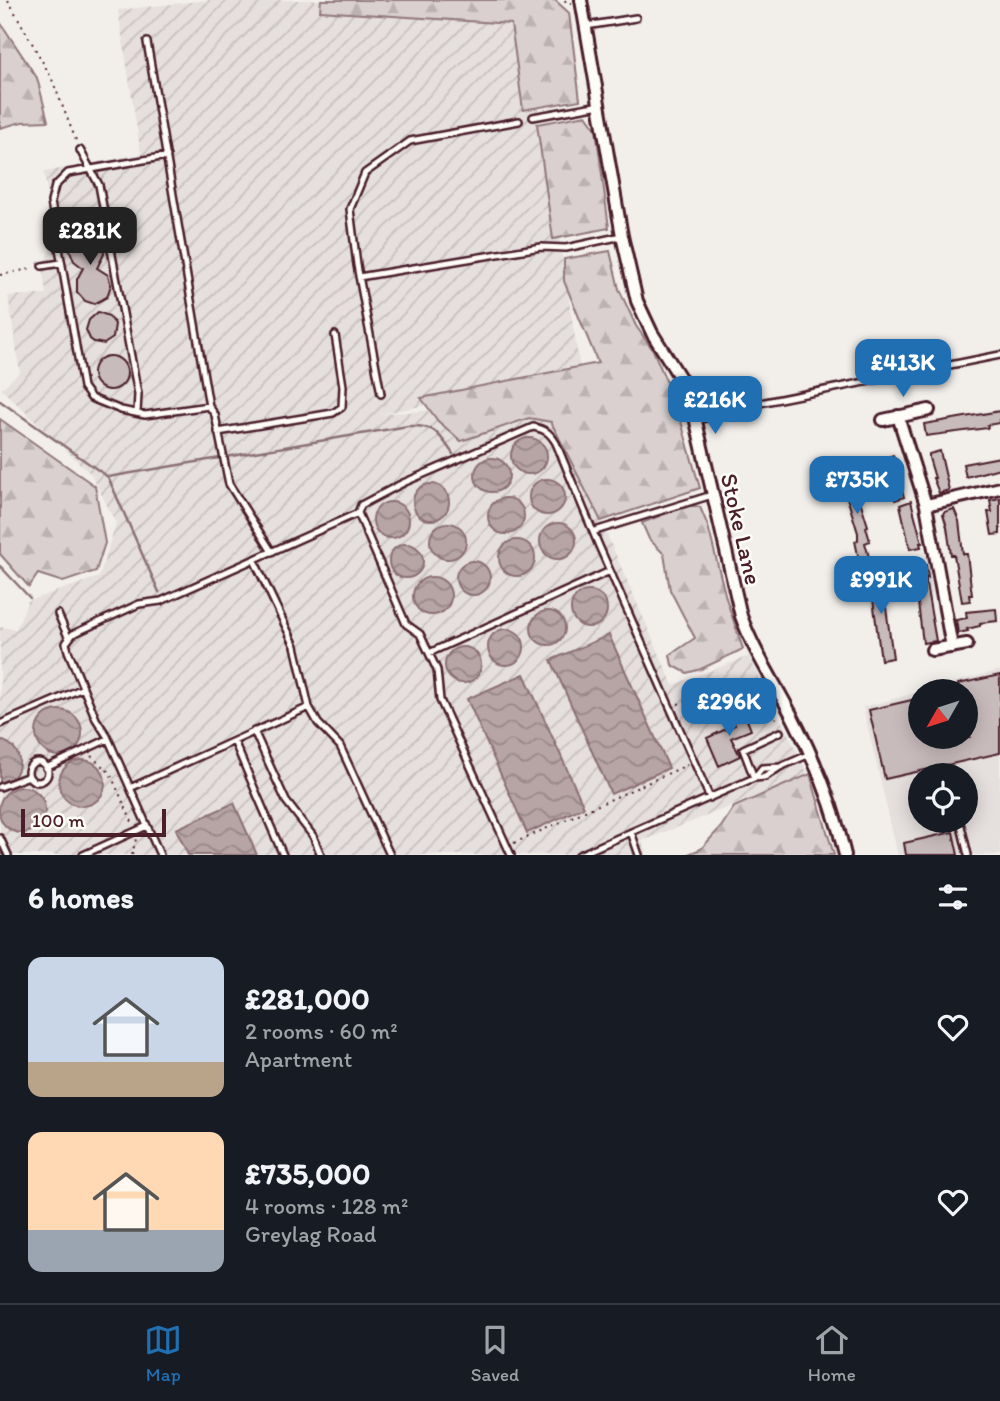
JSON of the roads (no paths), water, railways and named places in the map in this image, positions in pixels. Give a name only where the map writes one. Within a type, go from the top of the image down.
[{"type":"street","name":"Stoke Lane","points":[[581,0],[622,236],[636,300],[682,381],[695,422],[734,594],[751,642],[810,754],[827,793],[845,855]]},
{"type":"street","points":[[883,419],[929,410]]},
{"type":"street","points":[[898,416],[926,505],[951,647]]},
{"type":"street","points":[[926,505],[1000,488]]},
{"type":"street","points":[[932,650],[967,644]]},
{"type":"lane","points":[[586,26],[636,18]]},
{"type":"lane","points":[[147,42],[209,406],[215,415],[229,484],[272,551]]},
{"type":"lane","points":[[533,117],[600,105]]},
{"type":"lane","points":[[381,394],[359,277],[350,209],[365,173],[410,141],[519,121]]},
{"type":"lane","points":[[79,150],[99,185],[138,394],[137,413]]},
{"type":"lane","points":[[167,156],[68,173],[55,186],[51,202],[61,263],[83,387],[91,398],[145,415],[209,406]]},
{"type":"lane","points":[[359,277],[541,247],[566,248],[622,236]]},
{"type":"lane","points":[[42,266],[61,263]]},
{"type":"lane","points":[[218,432],[333,413],[342,407],[335,335]]},
{"type":"lane","points":[[695,422],[740,407],[1000,355]]},
{"type":"lane","points":[[510,855],[440,700],[437,670],[420,635],[406,624],[358,513],[361,505],[392,489],[533,427],[550,433],[556,443],[710,798]]},
{"type":"lane","points":[[594,531],[712,495]]},
{"type":"lane","points":[[149,855],[159,853],[83,688],[66,643],[73,634],[139,604],[161,601],[358,513]]},
{"type":"lane","points":[[254,560],[295,646],[309,707],[318,723],[340,746],[390,855]]},
{"type":"lane","points":[[429,653],[610,571]]},
{"type":"lane","points":[[58,614],[69,639]]},
{"type":"lane","points":[[0,724],[83,688]]},
{"type":"lane","points":[[130,788],[309,707]]},
{"type":"lane","points":[[254,732],[286,801],[313,836],[321,855]]},
{"type":"lane","points":[[754,778],[743,749],[780,732]]},
{"type":"lane","points":[[46,768],[108,739]]},
{"type":"lane","points":[[234,741],[283,855]]},
{"type":"lane","points":[[579,855],[754,778],[765,777],[780,766],[810,754]]},
{"type":"lane","points":[[35,763],[46,768],[46,777],[42,781],[36,782],[29,776],[30,767],[35,763]]},
{"type":"lane","points":[[754,778],[762,768],[780,766]]},
{"type":"lane","points":[[2,789],[29,776]]},
{"type":"lane","points":[[83,855],[147,826]]},
{"type":"lane","points":[[631,832],[639,855]]},
{"type":"lane","points":[[963,833],[968,855]]},
{"type":"lane","points":[[0,838],[8,855]]},
{"type":"water","points":[[529,438],[542,443],[547,456],[542,469],[529,474],[516,469],[511,456],[516,443]]},
{"type":"water","points":[[492,458],[504,463],[509,475],[504,487],[492,492],[480,487],[475,475],[480,463]]},
{"type":"water","points":[[547,479],[560,484],[565,497],[560,510],[547,515],[534,510],[529,497],[534,484]]},
{"type":"water","points":[[431,484],[444,489],[449,502],[444,515],[431,520],[418,515],[413,502],[418,489]]},
{"type":"water","points":[[506,498],[519,503],[524,516],[519,529],[506,534],[493,529],[488,516],[493,503]]},
{"type":"water","points":[[391,502],[404,507],[409,520],[404,533],[391,538],[378,533],[373,520],[378,507]]},
{"type":"water","points":[[448,523],[461,528],[466,541],[461,554],[448,559],[435,554],[430,541],[435,528]]},
{"type":"water","points":[[558,523],[571,528],[576,541],[571,554],[558,559],[545,554],[540,541],[545,528]]},
{"type":"water","points":[[517,540],[530,545],[535,558],[530,571],[517,576],[504,571],[499,558],[504,545]]},
{"type":"water","points":[[406,544],[418,549],[423,561],[418,573],[406,578],[394,573],[389,561],[394,549]]},
{"type":"water","points":[[473,561],[485,566],[490,578],[485,590],[473,595],[461,590],[456,578],[461,566]]},
{"type":"water","points":[[432,577],[445,583],[451,596],[445,609],[432,615],[419,609],[413,596],[419,583]]},
{"type":"water","points":[[589,591],[602,596],[607,609],[602,622],[589,627],[576,622],[571,609],[576,596]]},
{"type":"water","points":[[548,611],[560,616],[565,628],[560,640],[548,645],[536,640],[531,628],[536,616]]},
{"type":"water","points":[[506,629],[519,634],[524,647],[519,660],[506,665],[493,660],[488,647],[493,634]]},
{"type":"water","points":[[609,635],[669,768],[611,794],[551,660]]},
{"type":"water","points":[[463,647],[476,652],[481,665],[476,678],[463,683],[450,678],[445,665],[450,652]]},
{"type":"water","points":[[524,674],[584,807],[527,833],[467,699]]},
{"type":"water","points":[[59,710],[75,717],[82,733],[75,749],[59,756],[43,749],[36,733],[43,717]]},
{"type":"water","points":[[0,740],[14,749],[19,762],[14,776],[0,785]]},
{"type":"water","points":[[82,760],[98,767],[105,783],[98,799],[82,806],[66,799],[59,783],[66,767]]},
{"type":"water","points":[[22,787],[38,794],[45,810],[38,826],[22,833],[6,826],[-1,810],[6,794]]},
{"type":"water","points":[[234,803],[257,855],[188,855],[176,829]]},
{"type":"waterway","points":[[0,401],[108,477],[159,592]]},
{"type":"waterway","points":[[108,477],[408,426],[435,431],[453,454]]},
{"type":"waterway","points":[[0,566],[30,598]]}]
